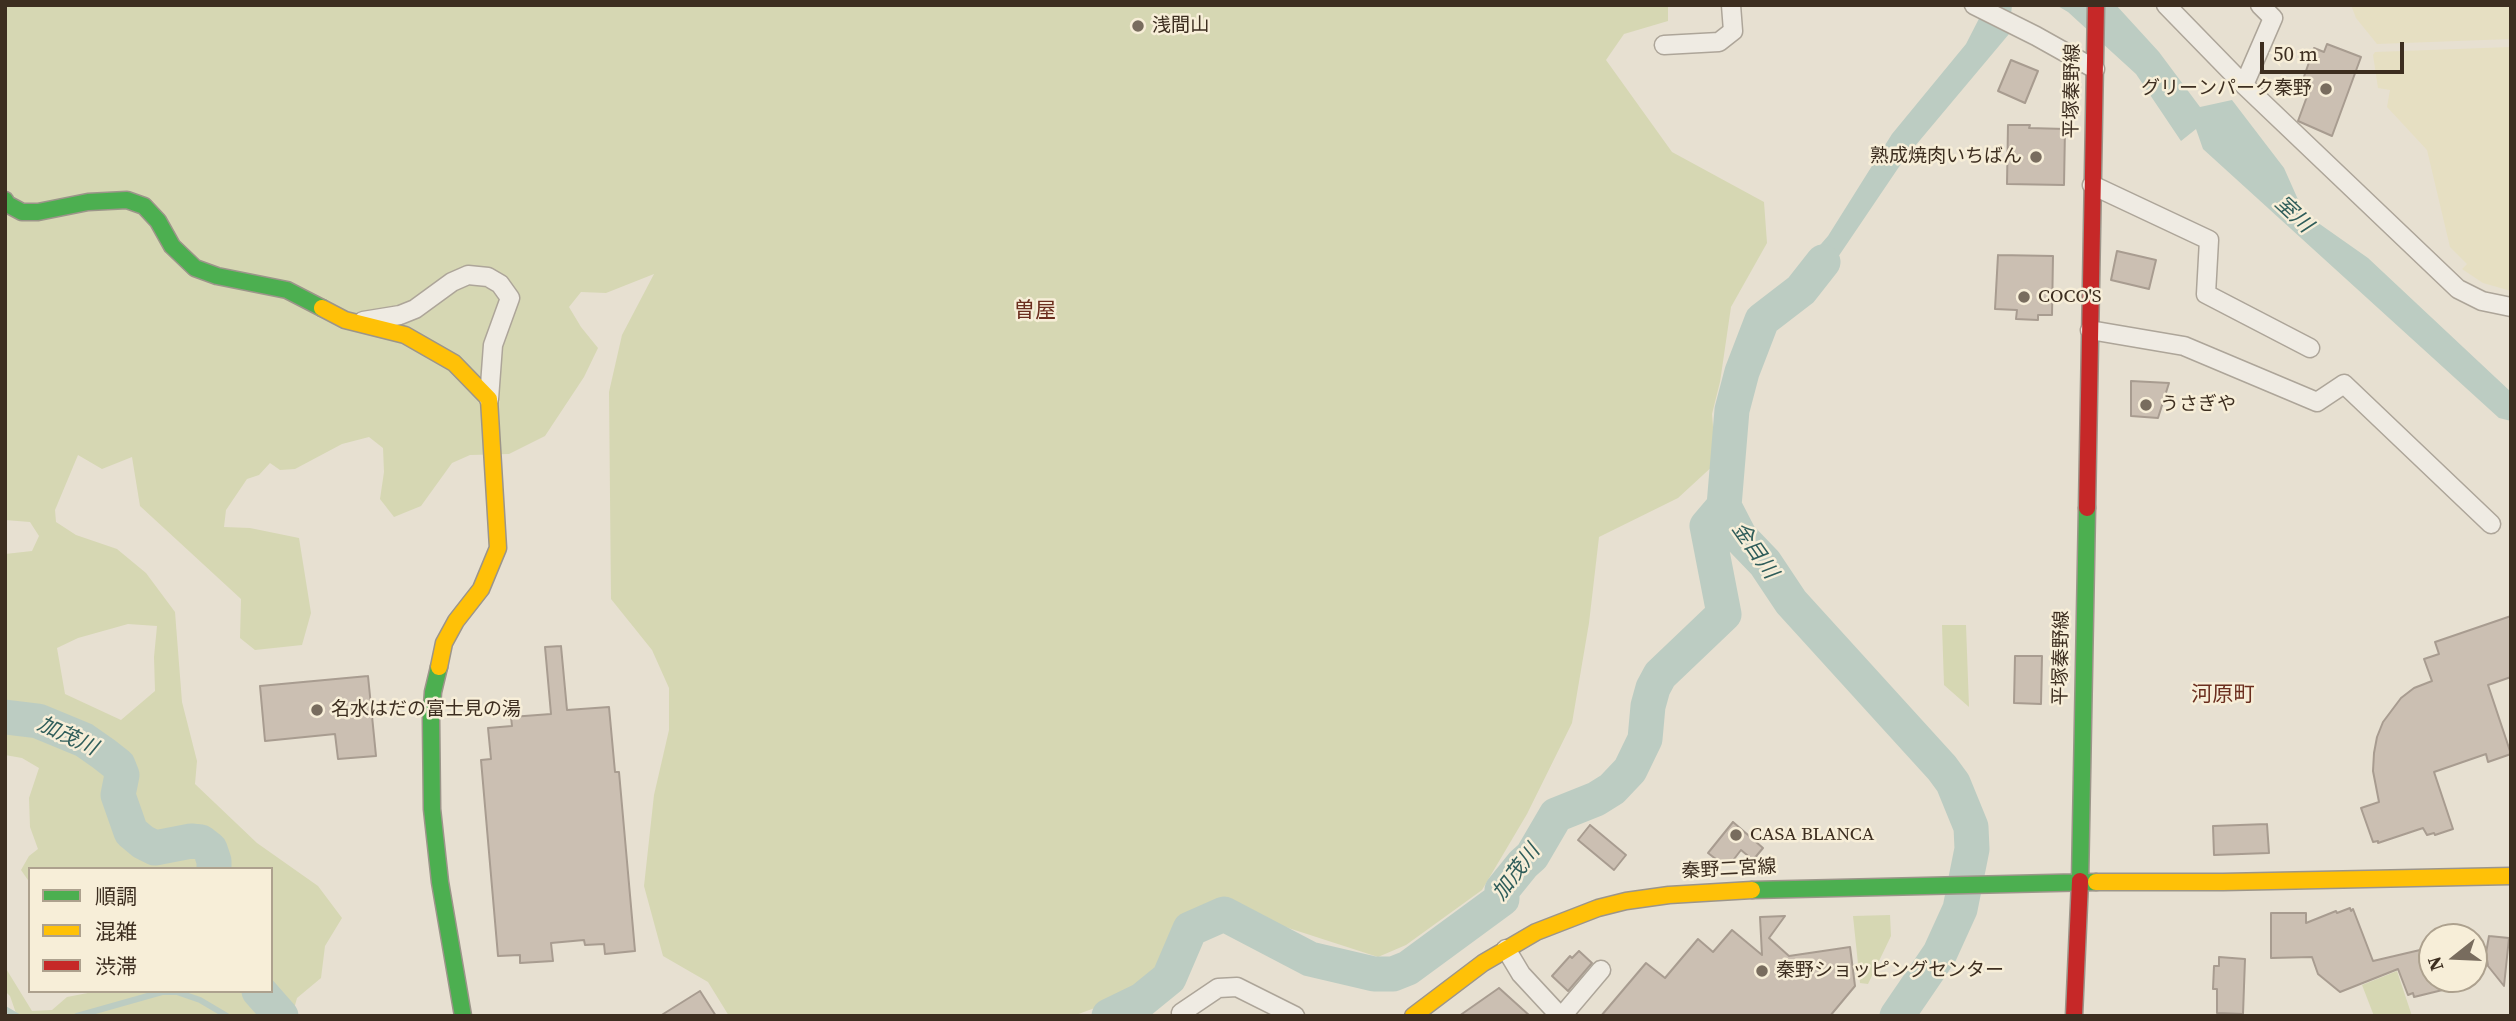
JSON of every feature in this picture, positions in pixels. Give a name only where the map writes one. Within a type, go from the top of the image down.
[{"type":"main road","name":"平塚秦野線","points":[[2078,1015],[2096,5]]},
{"type":"main road","points":[[5,200],[7,204],[22,212],[38,212],[88,202],[127,200],[144,206],[158,221],[172,246],[195,268],[217,276],[288,290],[345,320],[405,335],[454,363],[489,399],[498,548],[481,589],[456,621],[444,643],[435,679],[431,719],[432,809],[440,882],[463,1016]]},
{"type":"main road","points":[[2080,881],[2223,882],[2511,876]]},
{"type":"main road","name":"秦野二宮線","points":[[1413,1016],[1506,949],[1566,919],[1626,901],[1735,890],[2080,881]]},
{"type":"street","points":[[1664,45],[1719,42],[1733,31],[1731,5]]},
{"type":"street","points":[[1974,5],[2095,62]]},
{"type":"street","points":[[2166,5],[2244,85],[2458,289],[2482,301],[2511,307]]},
{"type":"street","points":[[2244,85],[2273,18],[2260,5]]},
{"type":"street","points":[[2092,185],[2209,240],[2206,293],[2310,348]]},
{"type":"street","points":[[358,322],[400,316],[415,309],[452,282],[468,275],[488,277],[500,284],[510,298],[493,345],[489,399]]},
{"type":"street","points":[[2090,330],[2184,346],[2317,402],[2344,384],[2491,524]]},
{"type":"street","points":[[1506,949],[1521,974],[1561,1016],[1601,970]]},
{"type":"street","points":[[1181,1013],[1218,988],[1237,987],[1295,1016]]},
{"type":"shaded area","points":[[2351,5],[2511,5],[2511,39],[2377,44],[2356,18]]},
{"type":"shaded area","points":[[2511,47],[2511,291],[2483,283],[2462,269],[2467,264],[2450,247],[2427,150],[2387,107],[2390,90],[2378,88],[2373,55],[2375,52]]},
{"type":"green space","points":[[5,5],[1668,5],[1668,21],[1624,34],[1606,60],[1672,152],[1764,202],[1767,243],[1731,307],[1720,382],[1712,414],[1716,463],[1678,498],[1599,537],[1589,623],[1572,723],[1527,814],[1482,890],[1406,945],[1378,957],[1239,912],[1175,941],[1141,991],[1073,1016],[729,1016],[708,982],[663,956],[644,886],[654,795],[669,730],[669,688],[652,650],[611,599],[609,392],[622,335],[654,274],[606,293],[581,292],[569,307],[598,348],[584,377],[545,436],[509,454],[470,455],[452,463],[421,506],[394,517],[380,499],[384,472],[383,448],[369,437],[342,444],[295,469],[280,470],[270,463],[259,475],[247,479],[226,510],[224,527],[250,528],[299,538],[311,613],[302,645],[255,650],[240,638],[241,599],[140,506],[132,457],[102,469],[78,455],[55,510],[56,522],[76,535],[117,549],[146,573],[175,612],[182,702],[197,761],[195,784],[257,843],[318,886],[342,918],[325,946],[321,978],[297,998],[292,1016],[17,1016],[10,996],[5,991],[5,967],[32,1011],[52,1010],[67,997],[88,993],[273,993],[273,867],[28,867],[28,880],[21,870],[29,856],[38,849],[30,827],[29,798],[39,768],[22,758],[5,755],[5,554],[32,551],[39,536],[30,522],[5,520]],"holes":[[[128,624],[157,626],[155,691],[121,720],[65,694],[57,648],[78,638]]]},
{"type":"green space","points":[[1942,625],[1966,625],[1969,707],[1944,685]]},
{"type":"green space","points":[[1890,915],[1891,936],[1868,984],[1860,983],[1853,916]]},
{"type":"green space","points":[[2397,971],[2412,1016],[2374,1016],[2362,985]]},
{"type":"water","points":[[1986,5],[2012,5],[2009,34],[1905,158],[1811,297],[1790,302],[1815,251],[1828,236],[1892,134],[1966,44]]},
{"type":"water","name":"室川","points":[[2056,5],[2116,5],[2159,52],[2200,107],[2232,100],[2284,168],[2304,213],[2368,258],[2511,392],[2511,421],[2499,418],[2203,149],[2196,129],[2181,141],[2136,74],[2068,12]]},
{"type":"building","name":"グリーンパーク秦野","points":[[2327,44],[2361,57],[2332,136],[2298,121],[2309,91],[2300,88],[2314,48],[2324,52]]},
{"type":"building","points":[[2011,60],[2038,71],[2025,103],[1998,91]]},
{"type":"building","name":"熟成焼肉いちばん","points":[[2008,125],[2065,129],[2064,185],[2007,184]]},
{"type":"building","points":[[2117,251],[2156,260],[2149,289],[2111,280]]},
{"type":"building","name":"COCO'S","points":[[1998,255],[2053,256],[2052,315],[2038,315],[2038,320],[2016,319],[2017,310],[1995,309]]},
{"type":"building","name":"うさぎや","points":[[2131,381],[2169,383],[2158,418],[2131,416]]},
{"type":"building","points":[[2511,616],[2511,677],[2488,685],[2511,754],[2488,762],[2486,754],[2434,772],[2453,829],[2427,835],[2423,828],[2378,843],[2373,842],[2361,808],[2379,802],[2373,771],[2377,737],[2383,722],[2401,698],[2414,688],[2432,681],[2424,659],[2439,654],[2435,642]]},
{"type":"building","points":[[561,646],[567,710],[609,707],[615,772],[619,772],[635,951],[605,954],[604,944],[585,945],[584,940],[551,943],[553,961],[520,963],[520,955],[498,956],[481,760],[491,759],[488,728],[512,726],[511,717],[551,714],[545,647]]},
{"type":"building","points":[[2015,656],[2042,656],[2041,704],[2014,703]]},
{"type":"building","name":"名水はだの富士見の湯","points":[[368,676],[376,756],[338,759],[335,734],[265,741],[260,686]]},
{"type":"building","name":"CASA BLANCA","points":[[1733,822],[1763,848],[1753,860],[1741,850],[1731,863],[1721,863],[1708,853]]},
{"type":"building","points":[[2267,824],[2269,853],[2214,855],[2213,826]]},
{"type":"building","points":[[1590,825],[1626,855],[1614,870],[1578,840]]},
{"type":"building","points":[[2353,909],[2373,961],[2418,950],[2418,993],[2430,993],[2414,997],[2413,993],[2408,995],[2398,969],[2340,992],[2318,974],[2312,957],[2271,958],[2271,913],[2306,913],[2306,923],[2336,911],[2337,913]]},
{"type":"building","name":"秦野ショッピングセンター","points":[[1785,916],[1769,938],[1789,956],[1850,947],[1855,986],[1830,1016],[1601,1016],[1646,963],[1665,978],[1698,939],[1713,952],[1732,930],[1762,955],[1760,917]]},
{"type":"building","points":[[2489,936],[2509,938],[2504,986],[2488,966]]},
{"type":"building","points":[[1579,951],[1592,963],[1568,991],[1552,976],[1570,956],[1572,958]]},
{"type":"building","points":[[2219,957],[2245,959],[2243,1014],[2217,1013],[2217,989],[2213,989],[2214,966],[2219,966]]},
{"type":"building","points":[[1499,988],[1530,1016],[1459,1016]]},
{"type":"building","points":[[700,991],[716,1016],[660,1016]]},
{"type":"waterway","name":"金目川","points":[[1823,262],[1801,290],[1762,320],[1742,372],[1732,410],[1724,506],[1740,537],[1765,563],[1791,602],[1942,768],[1953,783],[1971,827],[1972,849],[1960,909],[1940,953],[1897,1016]]},
{"type":"waterway","name":"加茂川","points":[[1109,1016],[1142,1000],[1169,978],[1190,929],[1224,914],[1310,959],[1374,974],[1393,974],[1408,968],[1502,899],[1502,890],[1532,856],[1556,815],[1596,799],[1612,789],[1630,770],[1645,739],[1648,706],[1660,675],[1724,614],[1707,526],[1724,506]]},
{"type":"waterway","name":"加茂川","points":[[5,717],[38,721],[84,740],[104,754],[118,765],[122,775],[118,795],[131,832],[155,848],[191,841],[201,842],[210,849],[214,867]]},
{"type":"waterway","points":[[77,1016],[158,993]]},
{"type":"waterway","points":[[180,993],[200,1000],[227,1016]]},
{"type":"waterway","name":"加茂川","points":[[261,993],[281,1016]]},
{"type":"waterway","points":[[5,1009],[17,1016]]},
{"type":"traffic: fast","points":[[5,200],[7,204],[22,212],[38,212],[88,202],[127,200],[144,206],[158,221],[172,246],[195,268],[217,276],[287,290],[322,308]]},
{"type":"traffic: fast","points":[[2080,881],[2087,508]]},
{"type":"traffic: fast","points":[[439,667],[433,692],[431,719],[432,809],[440,882],[463,1016]]},
{"type":"traffic: fast","points":[[1752,890],[2096,882]]},
{"type":"traffic: slow","points":[[322,308],[345,320],[405,335],[454,363],[489,399],[498,548],[481,589],[456,621],[444,643],[439,667]]},
{"type":"traffic: slow","points":[[2096,882],[2511,876]]},
{"type":"traffic: slow","points":[[1413,1016],[1483,963],[1536,932],[1598,908],[1669,895],[1752,890]]},
{"type":"traffic: jam","points":[[2087,508],[2096,5]]},
{"type":"traffic: jam","points":[[2074,1016],[2080,881]]},
{"type":"place","name":"浅間山","points":[[1138,26]]},
{"type":"place","name":"グリーンパーク秦野","points":[[2326,89]]},
{"type":"place","name":"熟成焼肉いちばん","points":[[2036,157]]},
{"type":"place","name":"COCO'S","points":[[2024,297]]},
{"type":"place","name":"うさぎや","points":[[2146,405]]},
{"type":"place","name":"名水はだの富士見の湯","points":[[317,710]]},
{"type":"place","name":"CASA BLANCA","points":[[1736,835]]},
{"type":"place","name":"秦野ショッピングセンター","points":[[1762,971]]},
{"type":"district","name":"曽屋","points":[[1035,312]]},
{"type":"district","name":"河原町","points":[[2223,696]]}]
